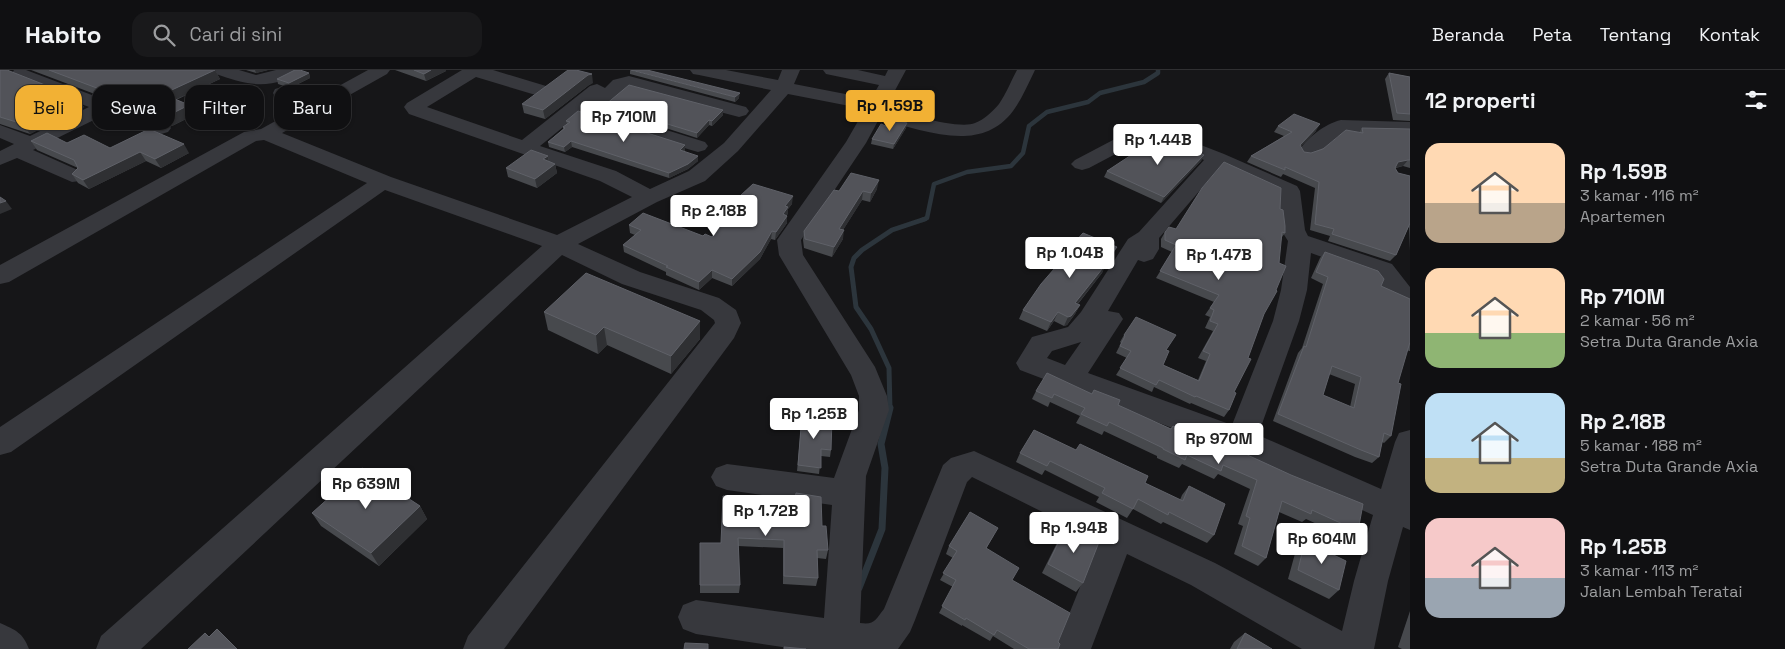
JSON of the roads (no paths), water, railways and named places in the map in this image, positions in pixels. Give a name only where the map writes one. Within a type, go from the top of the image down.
[{"type":"street","points":[[222,70],[258,82],[271,80],[291,70]]},
{"type":"street","points":[[351,86],[381,70]]},
{"type":"street","points":[[699,70],[763,88]]},
{"type":"street","points":[[832,70],[880,80]]},
{"type":"street","points":[[839,643],[850,476],[874,410],[873,396],[866,374],[791,255],[789,240],[856,143],[897,70]]},
{"type":"street","points":[[114,649],[559,244],[649,197],[697,176],[731,147],[781,91],[789,78],[876,109],[959,130],[977,130],[984,127],[1001,113],[1010,102],[1026,70]]},
{"type":"street","points":[[539,90],[481,72],[472,72],[414,107],[416,110],[608,176],[649,197]]},
{"type":"street","points":[[19,75],[92,101]]},
{"type":"street","points":[[525,148],[611,78]]},
{"type":"street","points":[[731,147],[717,142],[716,135],[763,88],[794,80]]},
{"type":"street","points":[[698,146],[588,112],[620,84],[629,82],[739,111]]},
{"type":"street","points":[[15,151],[92,113]]},
{"type":"street","points":[[1307,153],[1328,133],[1342,126],[1409,130]]},
{"type":"street","points":[[0,276],[252,136],[266,134],[274,129]]},
{"type":"street","points":[[0,131],[15,151],[72,176]]},
{"type":"street","points":[[266,134],[383,182],[559,244],[631,278],[710,304],[726,316],[728,322],[725,331],[481,649]]},
{"type":"street","points":[[1082,164],[1139,134],[1163,137],[1217,158],[1289,191],[1293,230],[1300,241],[1383,270],[1399,292],[1410,298]]},
{"type":"street","points":[[1217,158],[1147,237],[1136,244],[1090,318],[1077,334],[1042,344],[1030,363],[1242,441],[1400,512]]},
{"type":"street","points":[[0,443],[383,182]]},
{"type":"street","points":[[1071,378],[1087,351],[1101,335],[1147,249],[1147,237]]},
{"type":"street","points":[[1242,441],[1286,320],[1294,290],[1300,241]]},
{"type":"street","points":[[1356,649],[1400,512],[1410,442]]},
{"type":"street","points":[[696,618],[839,643],[869,642],[886,637],[897,620],[954,474],[962,467],[974,464],[1203,574],[1338,649]]},
{"type":"street","points":[[727,477],[850,494]]},
{"type":"street","points":[[1073,649],[1118,533]]},
{"type":"street","points":[[0,641],[11,649]]},
{"type":"waterway","points":[[922,220],[927,218],[934,184],[967,172],[1011,166],[1023,153],[1029,126],[1047,112],[1088,102],[1100,93],[1144,82],[1158,73],[1158,70]]},
{"type":"waterway","points":[[890,408],[889,368],[871,329],[856,307],[851,267],[854,258],[862,250],[892,230],[922,220]]},
{"type":"waterway","points":[[859,588],[882,529],[885,468],[881,444],[890,408]]}]
